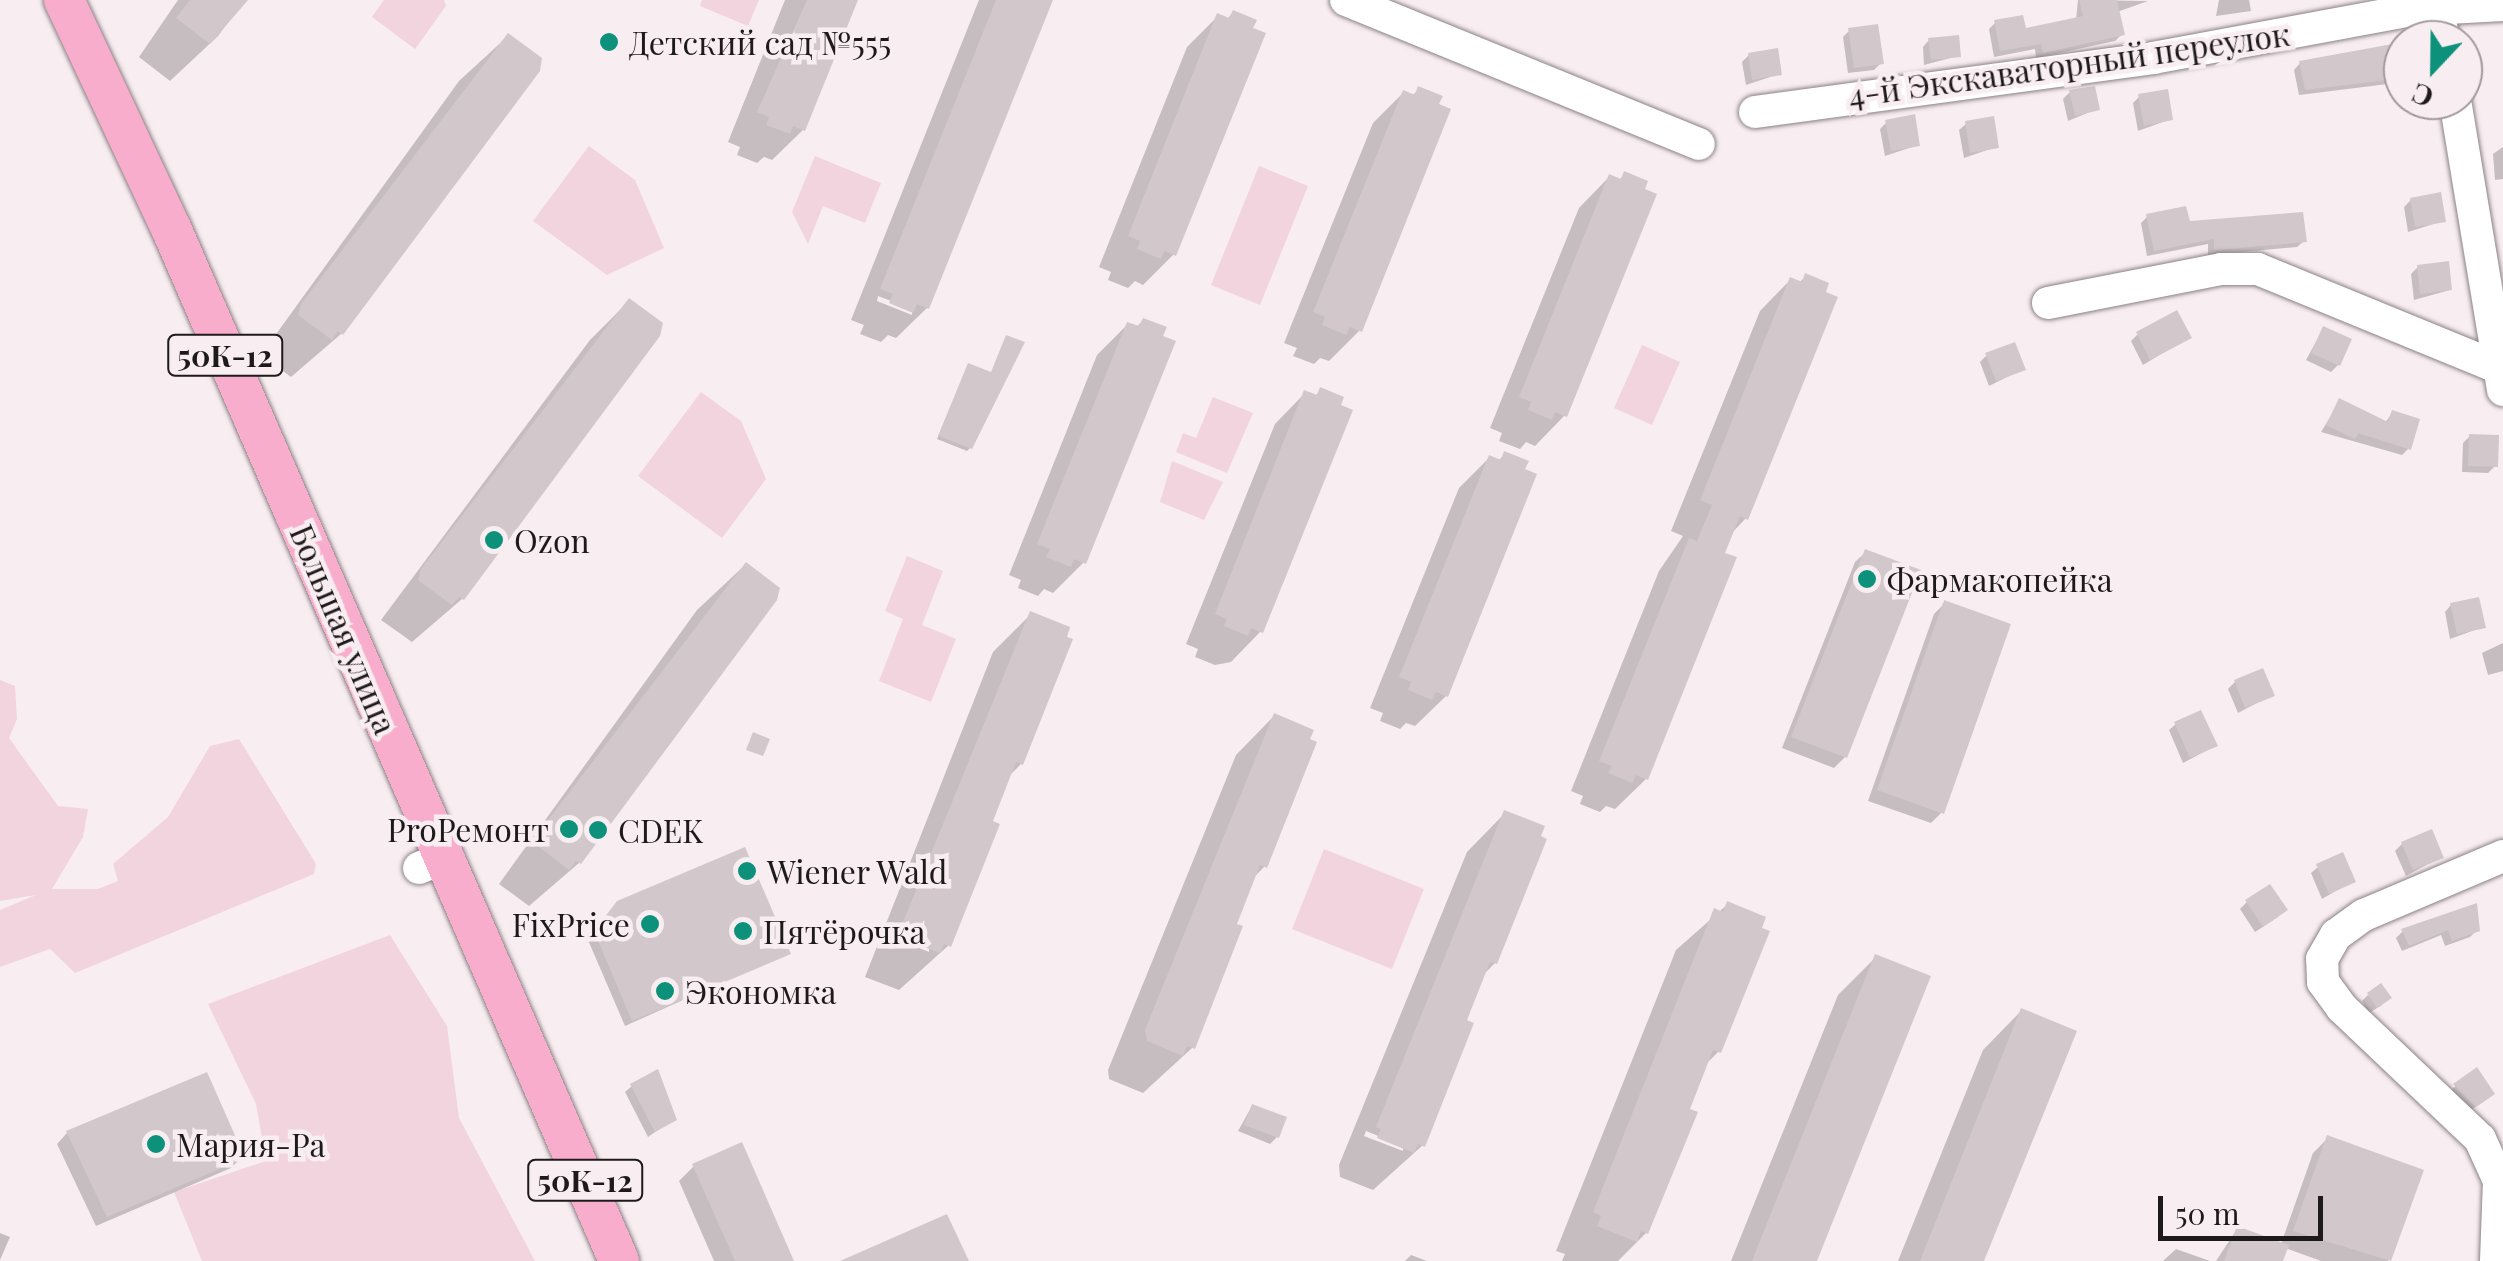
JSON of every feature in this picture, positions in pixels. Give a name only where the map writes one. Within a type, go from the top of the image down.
[{"type":"main road","name":"Большая улица","points":[[38,0],[431,863],[590,1261]]},
{"type":"main road","name":"Большая улица","points":[[64,0],[380,713],[431,863],[479,938],[619,1261]]},
{"type":"street","points":[[1346,0],[1698,144]]},
{"type":"street","name":"4-й Экскаваторный переулок","points":[[1755,112],[2153,58],[2419,6],[2503,5]]},
{"type":"street","points":[[2458,120],[2499,378]]},
{"type":"street","points":[[2048,303],[2220,269],[2258,269],[2499,378]]},
{"type":"street","points":[[2496,1261],[2498,1181],[2480,1139],[2342,1008],[2323,982],[2322,959],[2336,935],[2364,915],[2503,856]]},
{"type":"shaded area","points":[[384,0],[444,0],[446,6],[415,49],[372,17]]},
{"type":"shaded area","points":[[702,0],[759,0],[748,26],[700,6]]},
{"type":"shaded area","points":[[589,146],[635,180],[664,248],[607,275],[533,221]]},
{"type":"shaded area","points":[[815,156],[881,183],[865,223],[823,206],[808,244],[792,212]]},
{"type":"shaded area","points":[[1259,166],[1308,186],[1260,305],[1211,285]]},
{"type":"shaded area","points":[[1642,345],[1680,362],[1652,425],[1614,408]]},
{"type":"shaded area","points":[[701,392],[741,421],[766,479],[722,538],[638,476]]},
{"type":"shaded area","points":[[1213,397],[1253,413],[1227,473],[1176,452],[1183,433],[1196,438]]},
{"type":"shaded area","points":[[1172,461],[1223,482],[1204,520],[1160,502]]},
{"type":"shaded area","points":[[907,556],[943,571],[922,625],[956,639],[931,702],[879,681],[903,619],[885,611]]},
{"type":"shaded area","points":[[0,680],[15,686],[17,719],[9,738],[58,806],[88,809],[83,837],[52,889],[98,889],[118,881],[113,864],[168,817],[210,746],[239,739],[316,864],[314,874],[75,973],[50,949],[0,967],[0,910],[36,895],[0,901]]},
{"type":"shaded area","points":[[1324,849],[1424,889],[1392,969],[1292,929]]},
{"type":"shaded area","points":[[390,935],[447,1026],[459,1118],[535,1261],[202,1261],[174,1192],[266,1161],[256,1104],[208,1004]]},
{"type":"building","points":[[190,0],[248,0],[210,44],[176,18]]},
{"type":"building","points":[[807,0],[858,0],[805,131],[793,126],[790,134],[766,125],[769,117],[757,112]]},
{"type":"building","points":[[996,0],[1053,0],[929,309],[917,304],[913,313],[889,303],[893,294],[880,289]]},
{"type":"building","points":[[2079,0],[2117,0],[2125,35],[2043,53],[2041,44],[2000,51],[1994,20],[2023,15],[2026,28],[2083,16]]},
{"type":"building","points":[[1233,10],[1257,20],[1253,28],[1266,33],[1176,256],[1164,251],[1161,259],[1137,249],[1140,241],[1128,236],[1217,13],[1229,18]]},
{"type":"building","points":[[1878,24],[1884,64],[1854,68],[1848,28]]},
{"type":"building","points":[[508,33],[542,58],[540,71],[343,335],[338,331],[332,340],[298,315],[301,304]]},
{"type":"building","points":[[1959,35],[1961,57],[1931,60],[1928,38]]},
{"type":"building","points":[[2383,46],[2383,80],[2305,90],[2299,61]]},
{"type":"building","points":[[1778,48],[1782,75],[1752,80],[1748,53]]},
{"type":"building","points":[[1418,86],[1443,96],[1439,104],[1451,109],[1362,332],[1350,327],[1346,335],[1322,325],[1325,317],[1313,312],[1403,90],[1415,95]]},
{"type":"building","points":[[2095,86],[2100,110],[2075,116],[2069,90]]},
{"type":"building","points":[[2168,89],[2173,120],[2144,126],[2138,94]]},
{"type":"building","points":[[1915,114],[1920,146],[1891,151],[1885,120]]},
{"type":"building","points":[[1994,116],[1999,148],[1970,153],[1965,121]]},
{"type":"building","points":[[1624,171],[1648,181],[1645,189],[1657,194],[1567,417],[1555,412],[1552,420],[1528,410],[1531,402],[1519,397],[1609,174],[1621,179]]},
{"type":"building","points":[[2441,192],[2446,222],[2415,227],[2410,198]]},
{"type":"building","points":[[2186,206],[2190,221],[2303,212],[2307,242],[2214,250],[2214,239],[2154,251],[2146,214]]},
{"type":"building","points":[[2449,261],[2452,290],[2420,294],[2417,265]]},
{"type":"building","points":[[1805,273],[1829,283],[1826,292],[1838,297],[1748,520],[1740,516],[1725,553],[1737,557],[1648,780],[1636,775],[1632,783],[1608,773],[1612,766],[1599,761],[1689,538],[1697,541],[1712,505],[1700,500],[1790,277],[1802,282]]},
{"type":"building","points":[[629,298],[663,323],[660,336],[464,600],[459,597],[452,605],[418,580],[421,569]]},
{"type":"building","points":[[2177,310],[2192,338],[2150,360],[2136,332]]},
{"type":"building","points":[[1143,318],[1167,327],[1163,336],[1176,341],[1086,564],[1074,559],[1071,567],[1046,557],[1050,549],[1037,544],[1127,322],[1139,326]]},
{"type":"building","points":[[2323,326],[2352,339],[2340,366],[2311,353]]},
{"type":"building","points":[[1006,335],[1025,342],[972,449],[938,436],[968,363],[991,372]]},
{"type":"building","points":[[2015,342],[2026,370],[1996,381],[1985,353]]},
{"type":"building","points":[[1320,387],[1344,397],[1341,405],[1353,410],[1263,633],[1251,628],[1248,636],[1224,626],[1227,619],[1215,614],[1304,390],[1317,395]]},
{"type":"building","points":[[2339,398],[2388,422],[2392,410],[2420,419],[2411,450],[2358,433],[2355,439],[2326,425]]},
{"type":"building","points":[[2469,434],[2499,435],[2498,467],[2468,466]]},
{"type":"building","points":[[1504,451],[1529,461],[1525,469],[1537,474],[1448,697],[1436,692],[1432,700],[1408,690],[1411,682],[1399,677],[1489,455],[1501,460]]},
{"type":"building","points":[[1865,549],[1921,570],[1847,758],[1791,737]]},
{"type":"building","points":[[746,562],[780,588],[777,600],[581,864],[576,861],[569,870],[535,844],[538,833]]},
{"type":"building","points":[[2479,597],[2486,628],[2457,634],[2450,603]]},
{"type":"building","points":[[1944,600],[2011,624],[1944,814],[1877,790]]},
{"type":"building","points":[[1030,611],[1070,627],[1067,637],[1073,639],[1023,765],[1016,762],[993,821],[1000,824],[951,947],[944,944],[940,953],[903,939],[901,927]]},
{"type":"building","points":[[2263,668],[2275,696],[2245,708],[2234,680]]},
{"type":"building","points":[[2201,710],[2218,746],[2190,758],[2174,722]]},
{"type":"building","points":[[1274,713],[1314,730],[1310,739],[1317,742],[1267,868],[1260,865],[1237,924],[1243,926],[1195,1049],[1187,1046],[1183,1056],[1147,1041],[1145,1030]]},
{"type":"building","points":[[753,732],[770,739],[763,756],[746,750]]},
{"type":"building","points":[[1504,810],[1545,826],[1541,836],[1547,839],[1497,964],[1490,962],[1467,1020],[1474,1023],[1425,1147],[1418,1144],[1414,1153],[1377,1138],[1381,1129],[1376,1127]]},
{"type":"building","points":[[2432,829],[2444,858],[2413,870],[2401,842]]},
{"type":"building","points":[[745,847],[791,954],[632,1021],[594,931],[617,901]]},
{"type":"building","points":[[2343,852],[2356,882],[2329,894],[2316,864]]},
{"type":"building","points":[[2270,884],[2288,910],[2263,927],[2245,900]]},
{"type":"building","points":[[1727,901],[1766,917],[1762,928],[1770,931],[1721,1053],[1713,1050],[1690,1109],[1698,1112],[1648,1234],[1641,1231],[1637,1242],[1597,1226],[1601,1216],[1593,1212],[1714,908],[1723,912]]},
{"type":"building","points":[[2477,903],[2480,931],[2452,941],[2448,930],[2409,946],[2401,929]]},
{"type":"building","points":[[1875,954],[1931,976],[1817,1261],[1752,1261]]},
{"type":"building","points":[[2381,983],[2392,998],[2377,1008],[2367,993]]},
{"type":"building","points":[[2021,1008],[2077,1031],[1984,1261],[1920,1261]]},
{"type":"building","points":[[2477,1067],[2495,1094],[2476,1107],[2453,1084]]},
{"type":"building","points":[[658,1069],[677,1120],[655,1132],[630,1084]]},
{"type":"building","name":"Мария-Ра","points":[[207,1072],[245,1158],[107,1217],[66,1131]]},
{"type":"building","points":[[1252,1104],[1287,1117],[1279,1138],[1244,1125]]},
{"type":"building","points":[[2327,1135],[2424,1170],[2391,1261],[2293,1231]]},
{"type":"building","points":[[742,1142],[794,1261],[735,1261],[692,1164]]},
{"type":"building","points":[[947,1214],[969,1261],[840,1261]]},
{"type":"building","points":[[2237,1226],[2289,1245],[2283,1261],[2224,1261]]},
{"type":"place","name":"Детский сад №555","points":[[609,42]]},
{"type":"place","name":"Ozon","points":[[494,540]]},
{"type":"place","name":"Фармакопейка","points":[[1867,579]]},
{"type":"place","name":"ProРемонт","points":[[569,829]]},
{"type":"place","name":"CDEK","points":[[598,830]]},
{"type":"place","name":"Wiener Wald","points":[[747,871]]},
{"type":"place","name":"FixPrice","points":[[650,924]]},
{"type":"place","name":"Пятёрочка","points":[[743,931]]},
{"type":"place","name":"Экономка","points":[[665,991]]},
{"type":"place","name":"Мария-Ра","points":[[156,1144]]}]
